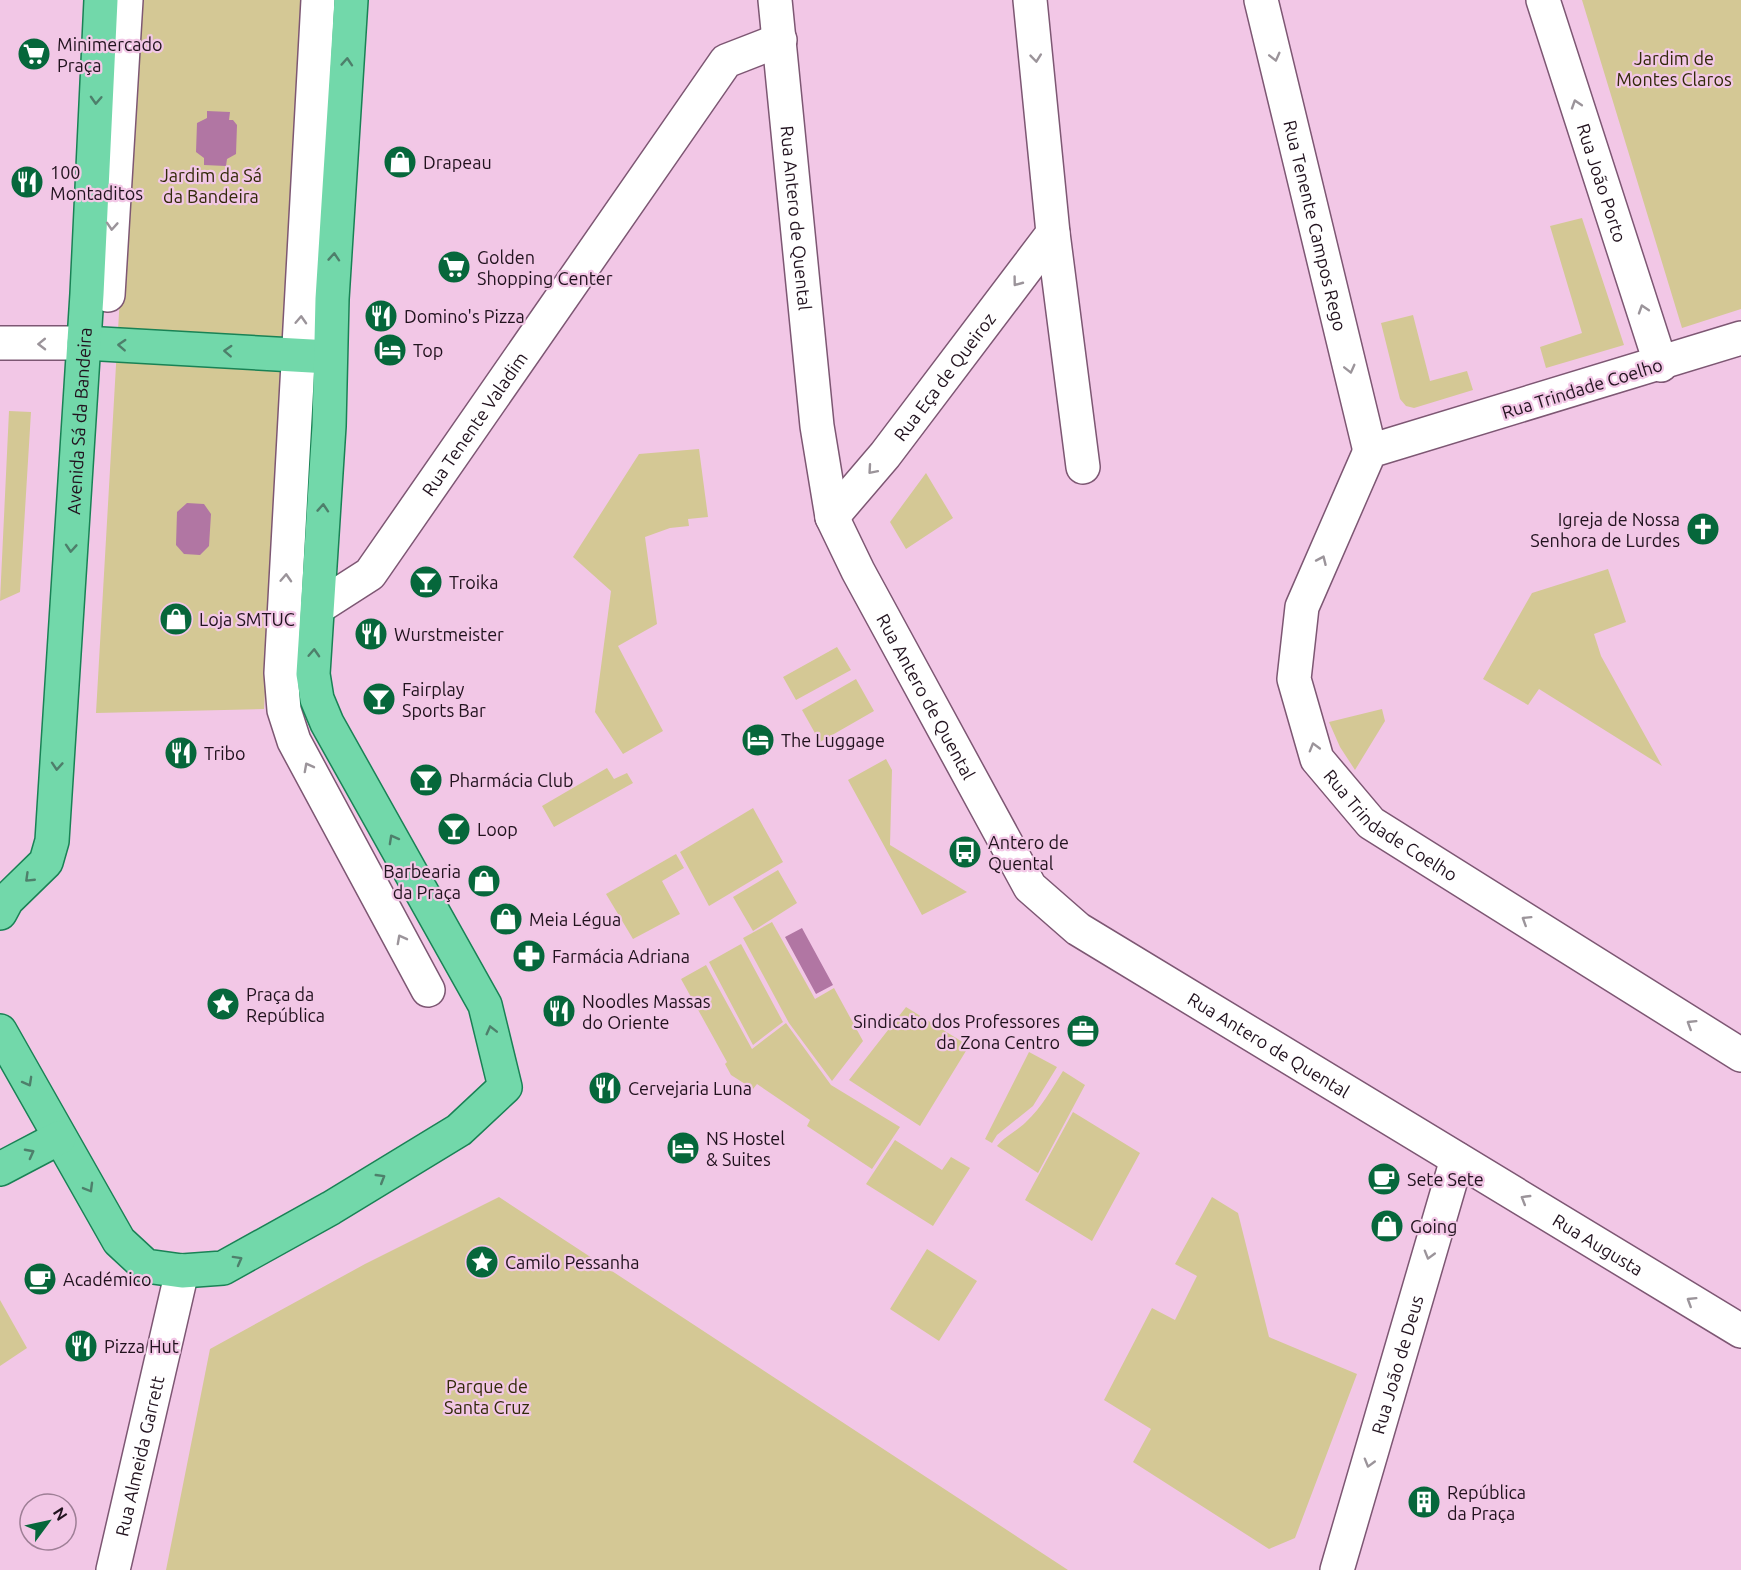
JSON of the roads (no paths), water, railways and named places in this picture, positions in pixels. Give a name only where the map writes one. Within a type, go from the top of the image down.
[{"type":"main road","name":"Avenida Sá da Bandeira","points":[[0,913],[7,900],[46,862],[52,841],[84,343],[101,0]]},
{"type":"main road","points":[[0,1031],[119,1241],[146,1266],[182,1271],[223,1268],[331,1208],[459,1130],[505,1087],[485,1005],[327,723],[316,699],[313,674],[329,426],[314,356],[351,0]]},
{"type":"main road","points":[[84,343],[314,356]]},
{"type":"main road","points":[[0,1169],[60,1138]]},
{"type":"street","points":[[108,295],[126,0]]},
{"type":"street","points":[[318,0],[314,356],[281,673],[284,710],[294,741],[428,990]]},
{"type":"street","name":"Rua Antero de Quental","points":[[776,0],[816,426],[832,517],[858,571],[1030,887],[1078,929],[1457,1159]]},
{"type":"street","points":[[1030,0],[1053,233],[1083,466]]},
{"type":"street","name":"Rua Tenente Campos Rego","points":[[1261,0],[1370,451]]},
{"type":"street","name":"Rua João Porto","points":[[1543,0],[1661,365]]},
{"type":"street","name":"Rua Tenente Valadim","points":[[317,608],[370,574],[726,61],[780,40]]},
{"type":"street","name":"Rua Eça de Queiroz","points":[[832,517],[885,455],[1053,233]]},
{"type":"street","name":"Rua Trindade Coelho","points":[[1741,338],[1661,365],[1370,451],[1302,607],[1294,679],[1317,759],[1371,823],[1741,1054]]},
{"type":"street","points":[[0,343],[84,343]]},
{"type":"street","name":"Rua Augusta","points":[[1457,1159],[1741,1331]]},
{"type":"street","name":"Rua João de Deus","points":[[1338,1570],[1457,1159]]},
{"type":"street","name":"Rua Almeida Garrett","points":[[112,1570],[182,1271]]},
{"type":"place","name":"Minimercado Praça","points":[[34,54]]},
{"type":"place","name":"Drapeau","points":[[400,162]]},
{"type":"place","name":"100 Montaditos","points":[[27,182]]},
{"type":"place","name":"Golden Shopping Center","points":[[454,267]]},
{"type":"place","name":"Domino's Pizza","points":[[381,316]]},
{"type":"place","name":"Top","points":[[390,350]]},
{"type":"place","name":"Igreja de Nossa Senhora de Lurdes","points":[[1703,529]]},
{"type":"place","name":"Troika","points":[[426,582]]},
{"type":"place","name":"Loja SMTUC","points":[[176,619]]},
{"type":"place","name":"Wurstmeister","points":[[371,634]]},
{"type":"place","name":"Fairplay Sports Bar","points":[[379,699]]},
{"type":"place","name":"The Luggage","points":[[758,740]]},
{"type":"place","name":"Tribo","points":[[181,753]]},
{"type":"place","name":"Pharmácia Club","points":[[426,780]]},
{"type":"place","name":"Loop","points":[[454,829]]},
{"type":"place","name":"Antero de Quental","points":[[965,852]]},
{"type":"place","name":"Barbearia da Praça","points":[[484,881]]},
{"type":"place","name":"Meia Légua","points":[[506,919]]},
{"type":"place","name":"Farmácia Adriana","points":[[529,956]]},
{"type":"place","name":"Praça da República","points":[[223,1004]]},
{"type":"place","name":"Noodles Massas do Oriente","points":[[559,1011]]},
{"type":"place","name":"Sindicato dos Professores da Zona Centro","points":[[1083,1031]]},
{"type":"place","name":"Cervejaria Luna","points":[[605,1088]]},
{"type":"place","name":"NS Hostel & Suites","points":[[683,1148]]},
{"type":"place","name":"Sete Sete","points":[[1384,1179]]},
{"type":"place","name":"Going","points":[[1387,1226]]},
{"type":"place","name":"Camilo Pessanha","points":[[482,1262]]},
{"type":"place","name":"Académico","points":[[40,1279]]},
{"type":"place","name":"Pizza Hut","points":[[81,1346]]},
{"type":"place","name":"República da Praça","points":[[1424,1502]]},
{"type":"park label","name":"Jardim de Montes Claros","points":[[1674,68]]},
{"type":"park label","name":"Jardim da Sá da Bandeira","points":[[211,186]]},
{"type":"park label","name":"Parque de Santa Cruz","points":[[487,1396]]}]
